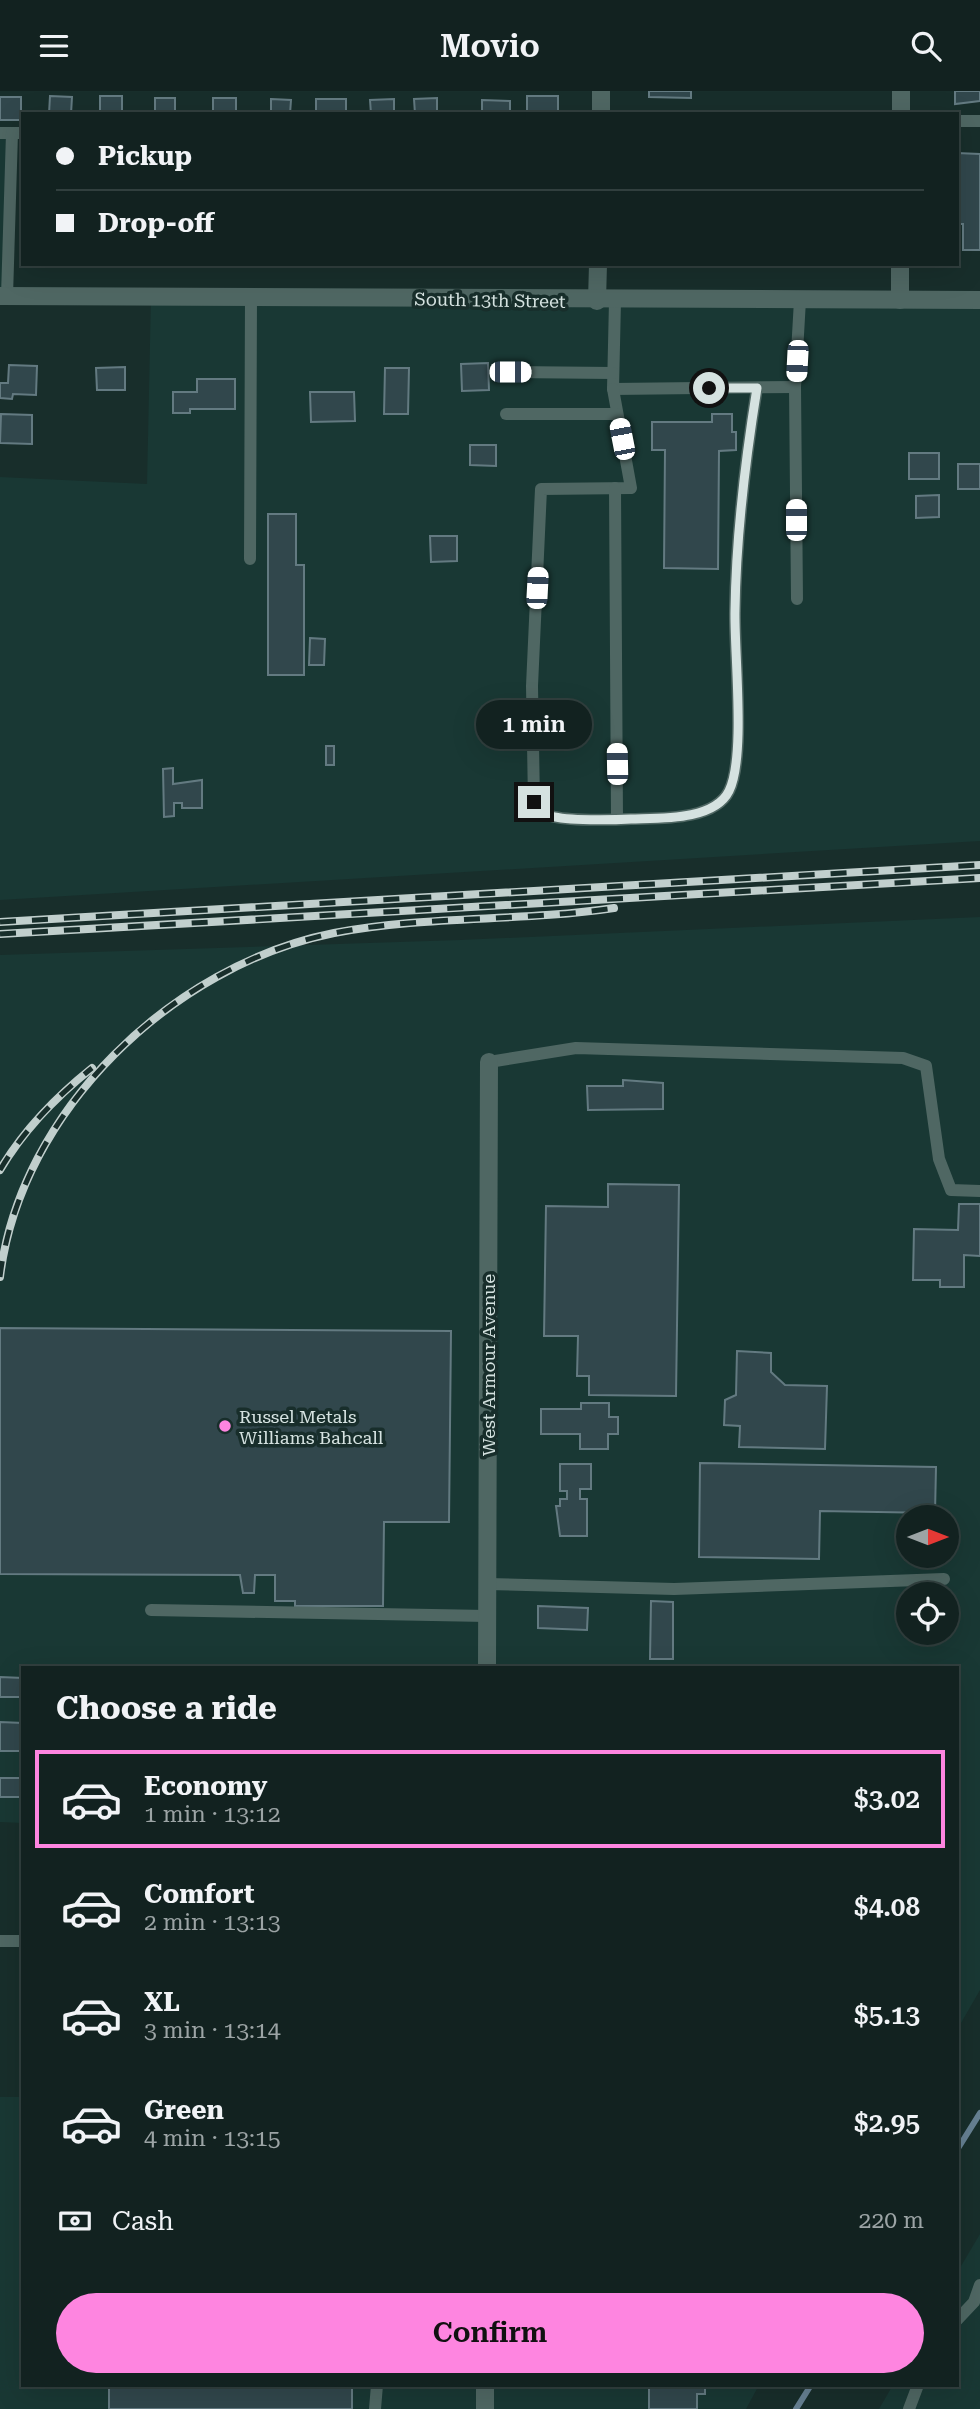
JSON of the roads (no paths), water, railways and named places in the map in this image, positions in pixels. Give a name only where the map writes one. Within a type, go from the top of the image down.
[{"type":"street","points":[[601,91],[601,112]]},
{"type":"street","points":[[901,91],[901,112]]},
{"type":"street","points":[[598,266],[606,301]]},
{"type":"street","points":[[900,266],[900,300]]},
{"type":"street","name":"South 13th Street","points":[[4,296],[606,301],[980,300]]},
{"type":"street","name":"West Armour Avenue","points":[[487,1666],[489,1062]]},
{"type":"street","points":[[485,2387],[485,2409]]},
{"type":"lane","points":[[959,121],[980,121]]},
{"type":"lane","points":[[4,296],[12,133]]},
{"type":"lane","points":[[250,559],[251,297]]},
{"type":"lane","points":[[797,599],[795,387],[800,300]]},
{"type":"lane","points":[[606,301],[612,389],[631,488],[541,489],[532,686],[534,802],[550,816],[617,820],[665,818],[712,809],[729,793],[735,771],[735,612],[740,503],[757,388]]},
{"type":"lane","points":[[510,372],[613,373]]},
{"type":"lane","points":[[612,389],[795,387]]},
{"type":"lane","points":[[506,414],[617,414]]},
{"type":"lane","points":[[615,488],[617,820]]},
{"type":"lane","points":[[489,1062],[576,1048],[903,1058],[926,1066],[939,1159],[951,1190],[980,1191]]},
{"type":"lane","points":[[487,1584],[526,1582],[674,1588],[944,1579]]},
{"type":"lane","points":[[151,1611],[487,1616]]},
{"type":"lane","points":[[0,1941],[21,1941]]},
{"type":"lane","points":[[959,2317],[974,2302],[980,2285]]},
{"type":"lane","points":[[375,2409],[377,2387]]},
{"type":"lane","points":[[909,2409],[917,2387]]},
{"type":"waterway","points":[[959,2147],[980,2113]]},
{"type":"waterway","points":[[796,2409],[810,2387]]},
{"type":"railway","points":[[0,922],[980,865]]},
{"type":"railway","points":[[0,934],[980,878]]},
{"type":"railway","points":[[0,1277],[13,1216],[38,1158],[72,1104],[114,1055],[163,1012],[217,977],[274,950],[334,933],[403,923],[614,908]]},
{"type":"railway","points":[[0,1170],[42,1115],[92,1068]]},
{"type":"place","name":"Russel Metals Williams Bahcall","points":[[225,1426]]}]
